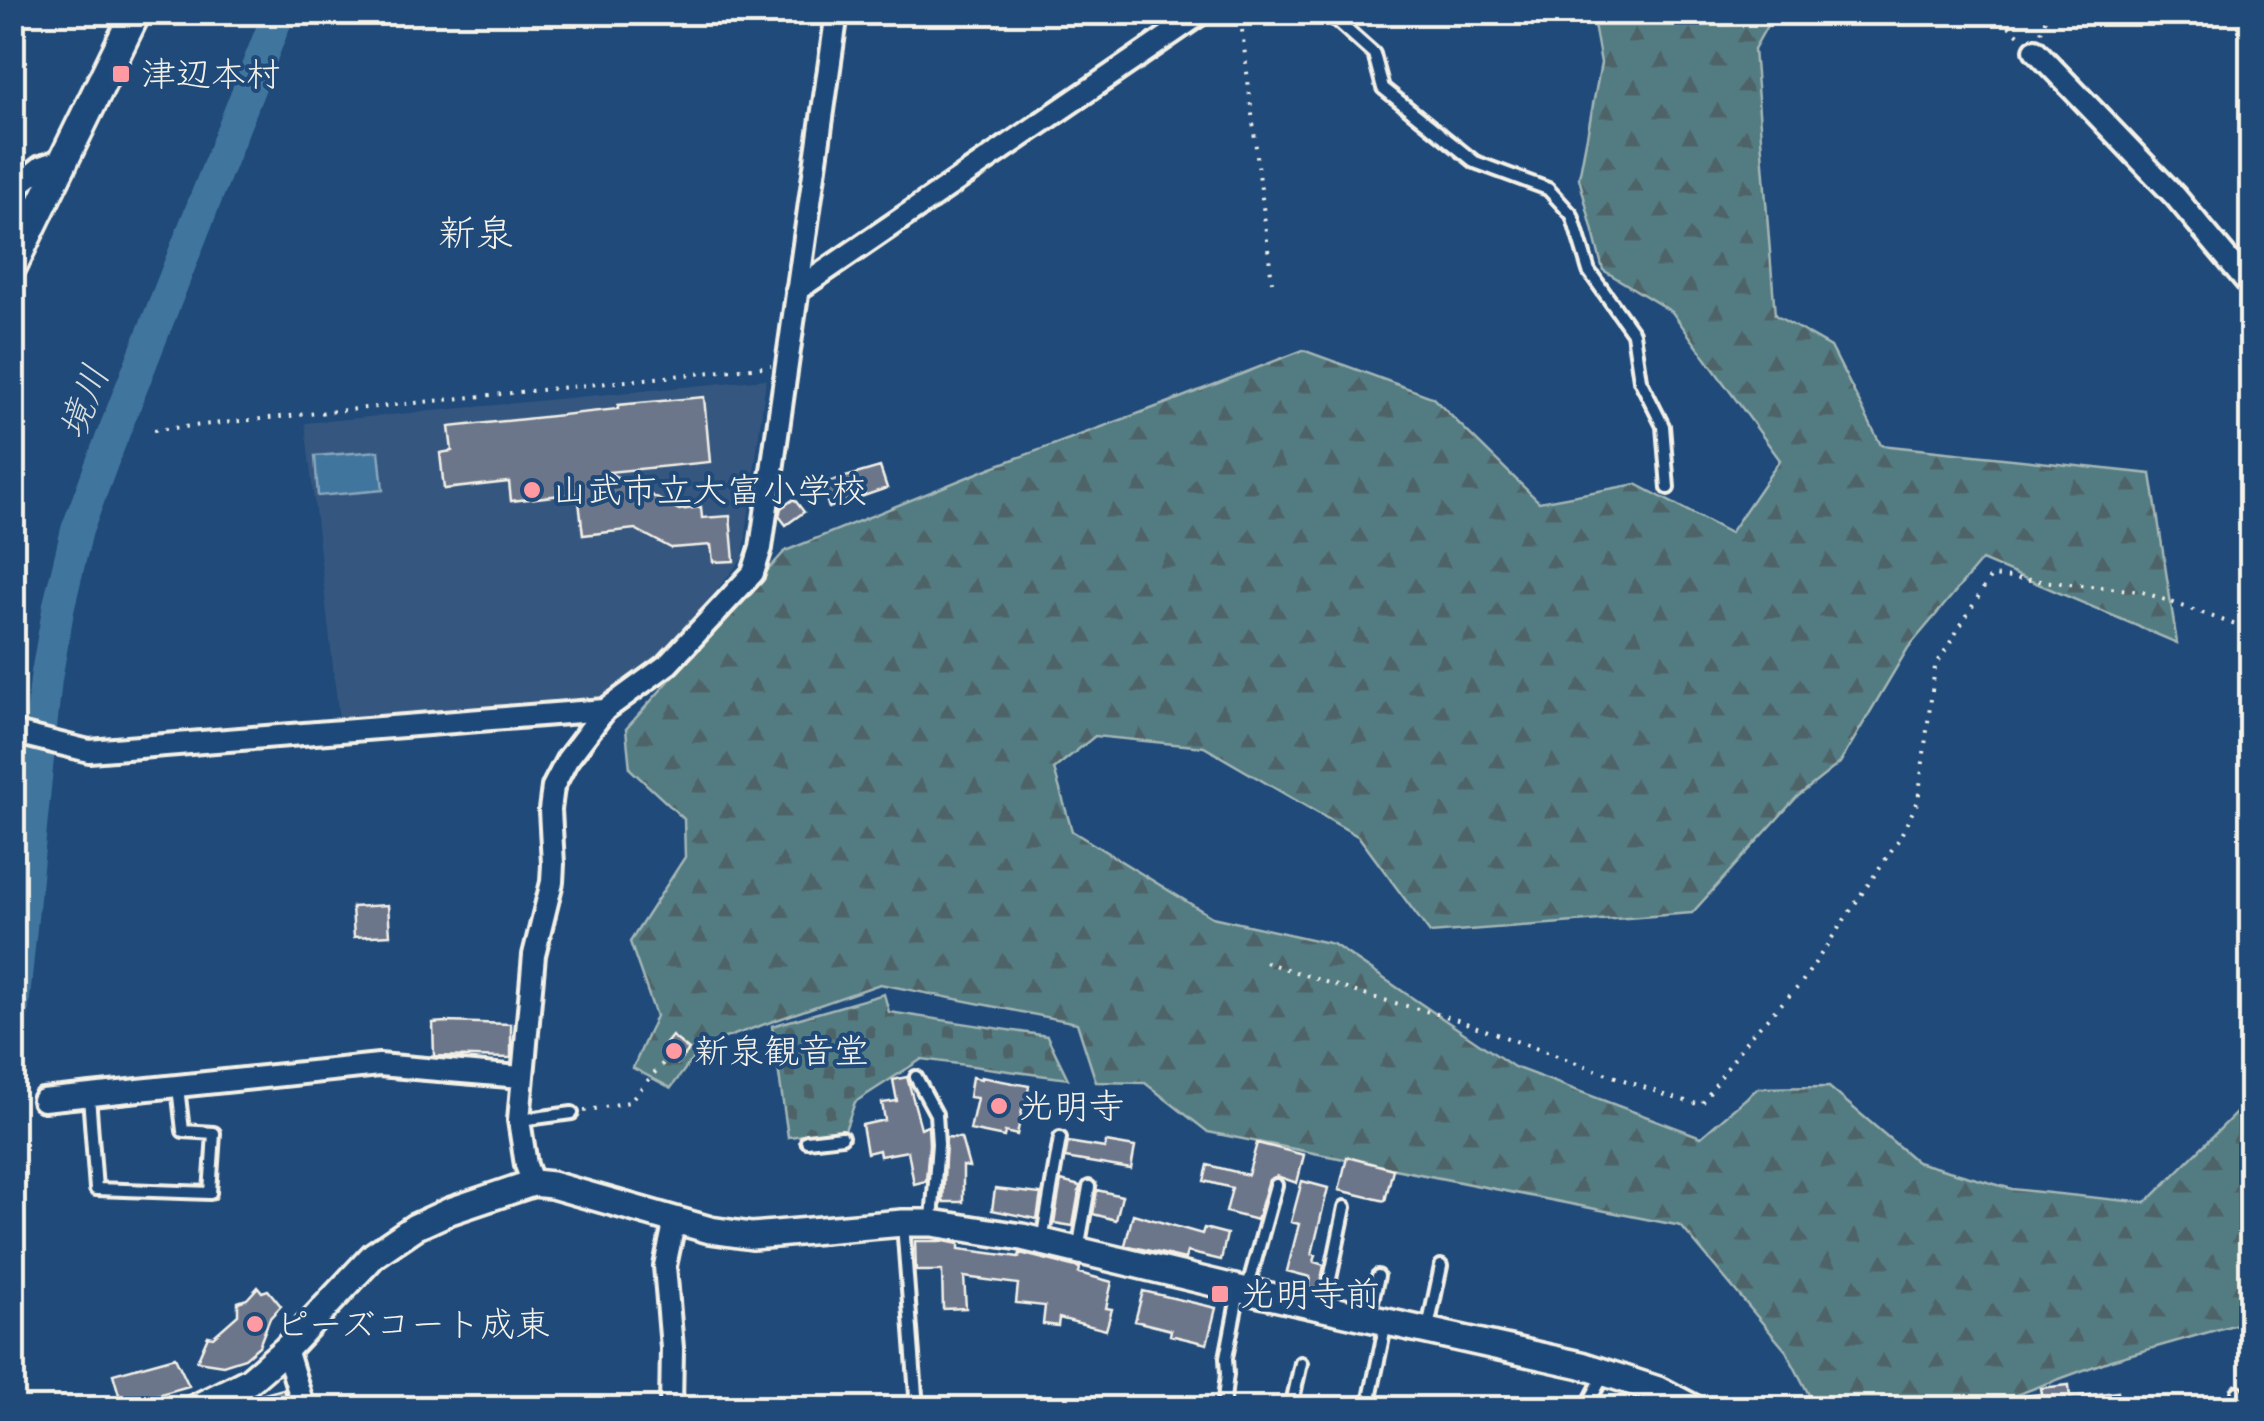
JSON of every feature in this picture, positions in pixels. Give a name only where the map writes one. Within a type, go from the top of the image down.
[{"type":"main road","points":[[12,266],[136,12]]},
{"type":"street","points":[[533,1183],[519,1120],[521,1078],[534,955],[552,882],[553,787],[567,760],[605,710],[668,664],[752,573],[761,548],[836,12]]},
{"type":"street","points":[[798,290],[1203,12]]},
{"type":"street","points":[[2035,50],[2175,196],[2252,288]]},
{"type":"street","points":[[12,190],[41,167],[64,160]]},
{"type":"street","points":[[16,733],[89,751],[605,710]]},
{"type":"street","points":[[44,1100],[378,1064],[521,1078]]},
{"type":"street","points":[[195,1408],[249,1381],[286,1349],[374,1255],[416,1227],[450,1211],[533,1183],[710,1230],[752,1236],[903,1223],[972,1228],[1605,1372],[1661,1390],[1693,1408]]},
{"type":"street","points":[[672,1408],[666,1266],[676,1219]]},
{"type":"street","points":[[286,1349],[304,1408]]},
{"type":"lane","points":[[1236,14],[1268,12]]},
{"type":"lane","points":[[1326,12],[1374,54],[1383,88],[1475,162],[1548,189],[1572,215],[1590,272],[1633,332],[1640,380],[1663,426],[1668,488]]},
{"type":"lane","points":[[916,1076],[936,1114],[938,1144],[932,1224]]},
{"type":"lane","points":[[90,1096],[96,1189],[210,1193],[214,1133],[183,1131],[178,1086]]},
{"type":"lane","points":[[519,1120],[572,1113]]},
{"type":"lane","points":[[807,1142],[842,1138]]},
{"type":"lane","points":[[1042,1242],[1060,1138]]},
{"type":"lane","points":[[1223,1408],[1226,1358],[1276,1185]]},
{"type":"lane","points":[[1078,1251],[1090,1187]]},
{"type":"lane","points":[[1324,1308],[1345,1207]]},
{"type":"lane","points":[[903,1223],[916,1408]]},
{"type":"lane","points":[[1427,1332],[1442,1266]]},
{"type":"lane","points":[[1368,1408],[1378,1276]]},
{"type":"lane","points":[[1291,1408],[1300,1363]]},
{"type":"lane","points":[[1586,1408],[1605,1372]]},
{"type":"lane","points":[[2238,1392],[2238,1408]]},
{"type":"path","points":[[1994,12],[2035,50]]},
{"type":"path","points":[[1236,14],[1272,282]]},
{"type":"path","points":[[154,430],[787,364]]},
{"type":"path","points":[[1265,962],[1452,1018],[1671,1098],[1702,1105],[1748,1037],[1800,985],[1899,840],[1918,801],[1934,667],[1991,576],[2140,592],[2233,624],[2252,639]]},
{"type":"path","points":[[572,1113],[629,1102],[665,1061]]},
{"type":"shaded area","name":"山武市立大富小学校","points":[[766,379],[743,558],[668,649],[598,699],[339,719],[305,423]]},
{"type":"shaded area","points":[[379,451],[383,490],[318,496],[315,456]]},
{"type":"green space","points":[[1592,13],[1774,13],[1754,49],[1775,315],[1831,347],[1881,445],[2151,474],[2177,643],[1982,560],[1908,648],[1840,763],[1797,797],[1692,913],[1430,933],[1359,837],[1204,747],[1095,736],[1054,769],[1072,831],[1212,917],[1333,944],[1514,1067],[1701,1137],[1758,1088],[1829,1087],[1917,1162],[2012,1189],[2146,1203],[2251,1098],[2251,1320],[2111,1360],[2016,1395],[1941,1408],[1816,1408],[1786,1351],[1681,1226],[1208,1132],[1145,1083],[1096,1082],[1077,1023],[880,984],[702,1046],[671,1088],[633,1068],[656,1016],[630,942],[685,857],[684,819],[630,769],[626,729],[785,551],[990,468],[1303,350],[1432,397],[1539,502],[1636,484],[1730,533],[1780,460],[1672,312],[1603,270],[1579,178],[1601,63]]},
{"type":"green space","points":[[884,994],[889,1012],[1047,1036],[1068,1079],[922,1059],[855,1102],[845,1130],[788,1137],[772,1026]]},
{"type":"building","points":[[704,397],[710,462],[608,472],[679,510],[701,507],[702,518],[730,516],[734,561],[713,562],[711,545],[671,548],[635,529],[583,535],[578,493],[511,501],[509,482],[444,489],[440,453],[452,451],[449,427]]},
{"type":"building","points":[[880,467],[887,488],[829,508],[821,484]]},
{"type":"building","points":[[794,499],[804,512],[786,525],[779,516],[781,508]]},
{"type":"building","points":[[388,905],[390,935],[354,937],[352,907]]},
{"type":"building","points":[[433,1023],[511,1024],[511,1058],[434,1056]]},
{"type":"building","name":"新泉観音堂","points":[[672,1036],[689,1050],[677,1064],[660,1051]]},
{"type":"building","points":[[907,1077],[921,1128],[928,1126],[926,1181],[914,1184],[908,1151],[880,1156],[879,1150],[867,1153],[862,1125],[885,1120],[882,1103],[897,1101],[893,1080]]},
{"type":"building","name":"光明寺","points":[[972,1077],[1029,1086],[1017,1135],[1005,1132],[1004,1137],[970,1130],[977,1098],[969,1097]]},
{"type":"building","points":[[946,1137],[961,1138],[969,1167],[963,1166],[963,1202],[943,1202]]},
{"type":"building","points":[[1068,1142],[1105,1148],[1106,1142],[1135,1147],[1131,1169],[1065,1158]]},
{"type":"building","points":[[1257,1143],[1304,1155],[1297,1183],[1277,1176],[1269,1180],[1257,1220],[1226,1212],[1232,1188],[1204,1181],[1208,1165],[1248,1175]]},
{"type":"building","points":[[1347,1157],[1393,1169],[1385,1201],[1339,1190]]},
{"type":"building","points":[[1061,1181],[1080,1186],[1073,1226],[1054,1223]]},
{"type":"building","points":[[1302,1181],[1328,1188],[1312,1254],[1316,1255],[1314,1262],[1324,1265],[1319,1290],[1308,1288],[1310,1277],[1287,1271],[1299,1224],[1291,1222]]},
{"type":"building","points":[[995,1189],[1041,1194],[1037,1219],[992,1210]]},
{"type":"building","points":[[1097,1190],[1122,1196],[1116,1220],[1093,1214]]},
{"type":"building","points":[[1133,1214],[1202,1234],[1204,1228],[1227,1234],[1221,1260],[1187,1252],[1185,1259],[1125,1245]]},
{"type":"building","points":[[915,1241],[944,1241],[959,1244],[959,1249],[1019,1257],[1020,1253],[1080,1268],[1079,1273],[1112,1282],[1106,1308],[1112,1309],[1106,1330],[1059,1318],[1058,1326],[1043,1324],[1045,1306],[1016,1303],[1018,1284],[964,1277],[966,1308],[943,1309],[942,1271],[916,1271]]},
{"type":"building","name":"ピーズコート成東","points":[[258,1287],[262,1292],[268,1290],[281,1306],[270,1318],[259,1346],[245,1358],[223,1365],[197,1361],[208,1336],[213,1337],[238,1315],[238,1302]]},
{"type":"building","points":[[1143,1291],[1216,1308],[1207,1344],[1135,1321]]},
{"type":"building","points":[[175,1357],[189,1386],[122,1405],[113,1374]]},
{"type":"building","points":[[2069,1385],[2070,1397],[2118,1392],[2119,1408],[2003,1408],[2002,1398],[2042,1394],[2041,1388]]},
{"type":"building","points":[[283,1389],[289,1408],[261,1408],[257,1396]]},
{"type":"waterway","name":"境川","points":[[12,1017],[46,679],[77,530],[279,12]]},
{"type":"place","name":"津辺本村","points":[[121,74]]},
{"type":"place","name":"山武市立大富小学校","points":[[532,490]]},
{"type":"place","name":"新泉観音堂","points":[[674,1051]]},
{"type":"place","name":"光明寺","points":[[999,1106]]},
{"type":"place","name":"光明寺前","points":[[1220,1294]]},
{"type":"place","name":"ピーズコート成東","points":[[255,1324]]},
{"type":"district","name":"新泉","points":[[476,233]]}]
